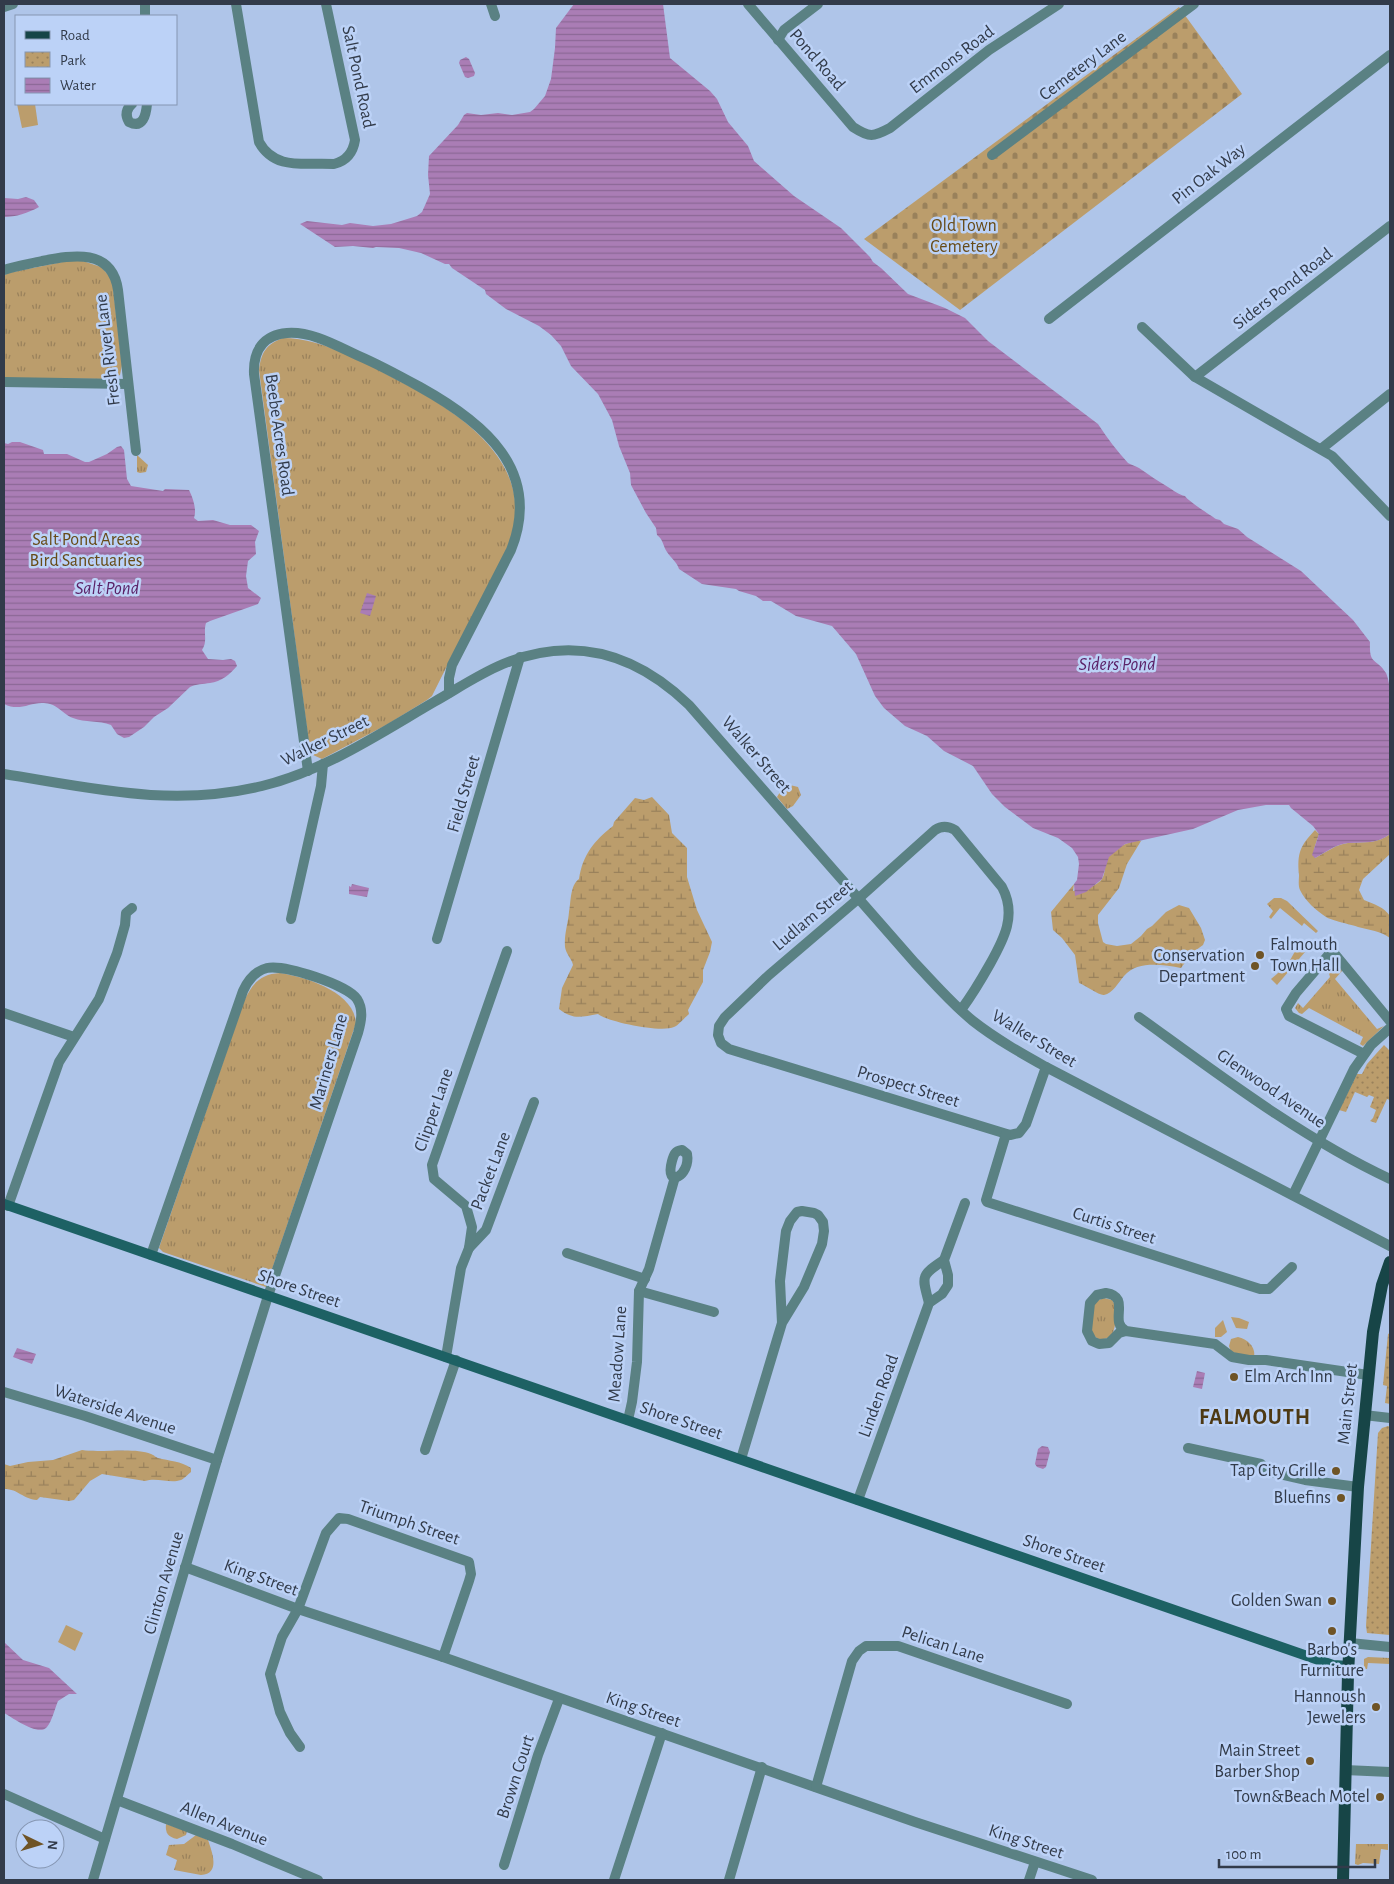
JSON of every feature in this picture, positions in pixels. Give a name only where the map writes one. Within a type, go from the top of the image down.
[{"type":"main road","name":"Shore Street","points":[[6,1205],[1332,1665],[1349,1666]]},
{"type":"main road","name":"Main Street","points":[[1343,1880],[1345,1770],[1358,1487],[1368,1375],[1378,1304],[1390,1262]]},
{"type":"street","points":[[4,7],[13,4]]},
{"type":"street","name":"Salt Pond Road","points":[[236,4],[259,142],[262,148],[270,156],[281,162],[334,164],[349,155],[355,140],[326,4]]},
{"type":"street","points":[[491,4],[495,16]]},
{"type":"street","name":"Pond Road","points":[[748,4],[854,127],[864,134]]},
{"type":"street","points":[[778,40],[784,30],[818,4]]},
{"type":"street","name":"Emmons Road","points":[[864,134],[876,135],[890,128],[989,50],[1059,4]]},
{"type":"street","name":"Cemetery Lane","points":[[992,155],[1194,4]]},
{"type":"street","name":"Pin Oak Way","points":[[1049,319],[1390,55]]},
{"type":"street","points":[[131,105],[127,109],[126,114],[129,122],[134,124],[144,120],[146,105]]},
{"type":"street","name":"Siders Pond Road","points":[[1195,377],[1390,226]]},
{"type":"street","name":"Fresh River Lane","points":[[4,270],[82,255],[96,259],[107,267],[117,282],[136,451]]},
{"type":"street","points":[[1142,327],[1195,377],[1332,456],[1390,516]]},
{"type":"street","name":"Beebe Acres Road","points":[[308,771],[254,374],[257,349],[269,337],[287,333],[311,336],[381,365],[460,411],[493,440],[510,467],[519,495],[518,528],[511,550],[452,665],[449,678],[450,693]]},
{"type":"street","points":[[4,382],[128,384]]},
{"type":"street","points":[[1321,449],[1390,394]]},
{"type":"street","name":"Walker Street","points":[[4,774],[143,795],[176,797],[232,792],[282,780],[323,764],[485,672],[520,657],[547,651],[570,650],[592,652],[630,663],[659,679],[677,693],[701,717],[858,899],[937,987],[961,1010],[998,1039],[1046,1067],[1390,1246]]},
{"type":"street","name":"Field Street","points":[[437,939],[520,657]]},
{"type":"street","points":[[290,919],[321,786],[323,764]]},
{"type":"street","name":"Ludlam Street","points":[[721,1043],[718,1030],[725,1017],[769,975],[935,830],[941,827],[954,830],[1002,887],[1009,909],[1006,932],[1000,945],[975,990],[961,1010]]},
{"type":"street","points":[[6,1205],[55,1071],[62,1055],[100,999],[125,925],[126,913],[132,908]]},
{"type":"street","name":"Clipper Lane","points":[[425,1450],[451,1358],[461,1268],[469,1248],[472,1226],[466,1206],[434,1179],[432,1165],[508,951]]},
{"type":"street","points":[[1364,1054],[1289,1016],[1287,1005],[1331,952],[1335,952],[1390,1021]]},
{"type":"street","name":"Mariners Lane","points":[[151,1255],[246,984],[255,974],[265,968],[283,968],[301,973],[351,993],[359,1004],[362,1017],[320,1148],[268,1296]]},
{"type":"street","points":[[4,1012],[74,1037]]},
{"type":"street","name":"Glenwood Avenue","points":[[1139,1017],[1199,1061],[1318,1141],[1390,1179]]},
{"type":"street","points":[[1293,1195],[1352,1073],[1364,1054],[1390,1028]]},
{"type":"street","name":"Prospect Street","points":[[721,1043],[728,1049],[785,1068],[1006,1134]]},
{"type":"street","points":[[1006,1134],[1016,1134],[1024,1128],[1046,1067]]},
{"type":"street","name":"Packet Lane","points":[[469,1248],[486,1230],[534,1102]]},
{"type":"street","name":"Curtis Street","points":[[1006,1134],[987,1202],[1260,1289],[1269,1289],[1292,1266]]},
{"type":"street","name":"Meadow Lane","points":[[628,1420],[632,1402],[636,1362],[639,1291],[649,1269],[675,1177]]},
{"type":"street","name":"Linden Road","points":[[858,1500],[929,1303],[942,1294],[948,1286],[948,1275],[944,1260],[965,1204]]},
{"type":"street","points":[[741,1460],[782,1323],[804,1287],[822,1244],[823,1222],[814,1213],[797,1212],[790,1221],[786,1231],[780,1281],[782,1323]]},
{"type":"street","points":[[567,1253],[645,1279]]},
{"type":"street","points":[[929,1303],[924,1284],[925,1275],[930,1269],[944,1260]]},
{"type":"street","name":"Meadow Lane","points":[[639,1291],[714,1312]]},
{"type":"street","points":[[1126,1331],[1119,1326],[1119,1304],[1117,1298],[1110,1293],[1102,1293],[1091,1300],[1087,1331],[1092,1341],[1099,1344],[1109,1343],[1119,1333],[1126,1331],[1215,1344],[1229,1356],[1240,1359],[1266,1360],[1368,1375]]},
{"type":"street","name":"Clinton Avenue","points":[[93,1880],[216,1460],[268,1296]]},
{"type":"street","name":"Waterside Avenue","points":[[4,1392],[85,1416],[216,1460]]},
{"type":"street","points":[[1364,1415],[1390,1418]]},
{"type":"street","points":[[1188,1448],[1261,1464],[1266,1471],[1305,1480],[1358,1487]]},
{"type":"street","name":"Triumph Street","points":[[298,1609],[326,1533],[339,1518],[348,1519],[469,1562],[471,1574],[444,1657]]},
{"type":"street","name":"King Street","points":[[185,1567],[298,1609],[444,1657],[560,1699],[1092,1880]]},
{"type":"street","points":[[298,1609],[282,1637],[270,1674],[280,1712],[290,1733],[300,1747]]},
{"type":"street","points":[[1350,1643],[1390,1646]]},
{"type":"street","name":"Pelican Lane","points":[[816,1787],[852,1661],[859,1651],[866,1646],[898,1646],[1067,1704]]},
{"type":"street","name":"Brown Court","points":[[504,1865],[538,1755],[560,1699]]},
{"type":"street","points":[[614,1880],[662,1733]]},
{"type":"street","points":[[729,1880],[762,1767]]},
{"type":"street","points":[[1345,1770],[1390,1772]]},
{"type":"street","points":[[4,1794],[105,1839]]},
{"type":"street","name":"Allen Avenue","points":[[117,1800],[232,1844],[318,1880]]},
{"type":"street","points":[[1029,1880],[1035,1862]]},
{"type":"green space","name":"Old Town Cemetery","points":[[1179,7],[1242,94],[960,310],[864,239]]},
{"type":"green space","points":[[17,105],[35,105],[38,125],[22,128]]},
{"type":"green space","points":[[77,259],[101,267],[112,279],[122,365],[120,375],[110,379],[4,378],[4,276],[8,273]]},
{"type":"green space","points":[[283,338],[299,339],[332,348],[364,362],[447,409],[482,438],[497,455],[508,474],[514,495],[515,517],[511,538],[432,696],[388,724],[322,759],[313,755],[309,744],[259,370],[261,359],[268,346]]},
{"type":"green space","points":[[137,455],[148,465],[146,472],[137,472]]},
{"type":"green space","points":[[790,785],[798,787],[801,795],[793,806],[787,809],[777,797],[780,792]]},
{"type":"green space","points":[[652,797],[669,815],[672,833],[687,848],[687,877],[697,910],[712,942],[703,970],[703,982],[688,1010],[689,1014],[674,1027],[658,1029],[635,1026],[598,1014],[582,1017],[569,1015],[559,1009],[562,988],[573,965],[566,950],[565,942],[571,894],[574,885],[579,879],[583,862],[590,849],[600,837],[613,826],[614,822],[635,798],[644,800]]},
{"type":"green space","points":[[1315,830],[1319,834],[1314,849],[1315,858],[1340,845],[1375,841],[1390,834],[1390,854],[1363,879],[1359,890],[1364,900],[1382,908],[1390,916],[1390,938],[1379,932],[1328,918],[1315,909],[1305,898],[1299,887],[1299,855],[1303,845]]},
{"type":"green space","points":[[1141,841],[1127,864],[1119,888],[1098,915],[1103,942],[1117,946],[1131,944],[1166,912],[1179,905],[1189,908],[1201,928],[1205,940],[1203,945],[1192,953],[1181,968],[1151,965],[1136,968],[1124,976],[1110,992],[1102,995],[1079,983],[1075,955],[1053,930],[1051,912],[1074,884],[1073,891],[1097,884],[1104,875],[1108,856],[1122,845]]},
{"type":"green space","points":[[1274,898],[1281,898],[1287,901],[1318,931],[1316,933],[1304,923],[1302,926],[1280,908],[1271,919],[1269,917],[1273,911],[1267,904]]},
{"type":"green space","points":[[1298,946],[1305,952],[1293,966],[1289,962]]},
{"type":"green space","points":[[1332,963],[1342,971],[1335,979],[1377,1029],[1384,1026],[1363,1046],[1360,1044],[1363,1037],[1309,1008],[1302,1014],[1295,1008],[1298,1003],[1303,1008],[1330,977],[1327,967]]},
{"type":"green space","points":[[1284,968],[1289,971],[1277,985],[1271,979]]},
{"type":"green space","points":[[280,973],[315,982],[338,995],[353,1012],[356,1023],[266,1287],[163,1252],[159,1248],[244,1001],[258,981],[267,975]]},
{"type":"green space","points":[[1384,1045],[1390,1051],[1390,1100],[1387,1099],[1376,1123],[1370,1121],[1376,1110],[1370,1107],[1374,1097],[1369,1095],[1367,1097],[1355,1092],[1346,1112],[1339,1110],[1357,1074],[1362,1074],[1367,1064]]},
{"type":"green space","points":[[1104,1298],[1112,1300],[1116,1308],[1116,1318],[1111,1337],[1100,1340],[1091,1334],[1094,1302]]},
{"type":"green space","points":[[1231,1317],[1249,1322],[1247,1329],[1236,1328]]},
{"type":"green space","points":[[1223,1320],[1227,1332],[1221,1337],[1215,1337],[1215,1328]]},
{"type":"green space","points":[[1390,1333],[1390,1404],[1385,1403],[1387,1386],[1383,1385],[1388,1334]]},
{"type":"green space","points":[[1238,1337],[1250,1344],[1254,1350],[1254,1357],[1231,1352],[1229,1346],[1231,1339]]},
{"type":"green space","points":[[1390,1427],[1390,1635],[1367,1633],[1366,1626],[1378,1433],[1382,1428]]},
{"type":"green space","points":[[82,1450],[144,1452],[158,1458],[183,1464],[191,1468],[191,1472],[177,1481],[145,1481],[102,1474],[90,1481],[74,1500],[69,1501],[40,1497],[37,1500],[9,1489],[4,1489],[4,1464],[10,1466],[53,1460]]},
{"type":"green space","points":[[66,1625],[83,1633],[75,1651],[58,1642]]},
{"type":"green space","points":[[1368,1657],[1390,1658],[1390,1664],[1368,1663],[1367,1669],[1364,1669],[1364,1659]]},
{"type":"green space","points":[[166,1824],[187,1831],[186,1835],[177,1839],[171,1837],[166,1830]]},
{"type":"green space","points":[[196,1835],[208,1840],[213,1862],[211,1871],[201,1875],[174,1870],[177,1860],[166,1855],[169,1845],[184,1844]]},
{"type":"green space","points":[[1356,1844],[1388,1844],[1388,1850],[1381,1849],[1379,1864],[1363,1863],[1358,1865],[1355,1864]]},
{"type":"water","name":"Siders Pond","points":[[574,4],[663,4],[670,58],[717,99],[728,122],[748,146],[754,161],[794,196],[841,228],[873,262],[908,294],[965,318],[988,341],[1098,424],[1128,463],[1185,496],[1224,524],[1238,529],[1247,537],[1301,571],[1353,620],[1370,642],[1372,658],[1386,673],[1390,689],[1390,834],[1375,841],[1339,845],[1315,858],[1312,855],[1319,834],[1313,826],[1289,805],[1266,805],[1238,810],[1193,829],[1125,844],[1109,857],[1102,879],[1086,892],[1075,896],[1074,884],[1077,880],[1079,864],[1078,857],[1072,848],[1058,838],[1033,828],[1005,807],[992,794],[973,766],[944,751],[927,736],[905,726],[884,708],[875,696],[856,654],[832,626],[796,616],[771,601],[763,601],[756,596],[736,589],[702,584],[679,569],[667,552],[661,538],[657,535],[656,528],[631,485],[630,473],[619,446],[612,420],[598,394],[571,366],[561,346],[551,335],[539,326],[506,309],[486,294],[485,290],[449,264],[421,253],[399,248],[335,247],[300,224],[307,221],[373,226],[391,224],[417,216],[422,212],[430,194],[429,156],[458,125],[464,115],[467,113],[481,115],[498,113],[512,115],[530,112],[545,96],[551,79],[556,28]]},
{"type":"water","points":[[466,57],[469,59],[475,73],[474,76],[468,78],[465,77],[459,63],[460,60]]},
{"type":"water","points":[[26,197],[34,200],[39,207],[22,214],[4,217],[4,198],[18,199]]},
{"type":"water","name":"Salt Pond","points":[[20,442],[43,450],[44,454],[67,454],[85,462],[107,454],[121,446],[124,450],[127,479],[131,486],[163,491],[165,489],[189,490],[194,504],[194,518],[198,521],[213,520],[230,525],[251,525],[259,531],[255,542],[256,554],[248,561],[246,576],[248,588],[261,598],[258,604],[210,621],[206,623],[205,627],[205,643],[202,650],[208,659],[231,659],[235,661],[237,666],[231,672],[218,681],[190,687],[144,727],[129,737],[124,738],[117,734],[111,725],[73,718],[50,704],[38,703],[16,707],[4,704],[4,443]]},
{"type":"water","points":[[367,593],[376,596],[370,616],[360,613]]},
{"type":"water","points":[[352,884],[369,888],[367,897],[349,894],[349,886],[351,887]]},
{"type":"water","points":[[17,1348],[36,1354],[32,1364],[13,1357]]},
{"type":"water","points":[[1197,1371],[1205,1373],[1202,1389],[1193,1387]]},
{"type":"water","points":[[1042,1446],[1048,1447],[1050,1452],[1046,1467],[1043,1469],[1035,1464],[1038,1449]]},
{"type":"water","points":[[4,1642],[23,1660],[49,1668],[77,1694],[69,1694],[58,1701],[47,1727],[43,1729],[38,1730],[26,1726],[4,1713]]},
{"type":"place","name":"Falmouth Town Hall","points":[[1260,955]]},
{"type":"place","name":"Conservation Department","points":[[1255,966]]},
{"type":"place","name":"Elm Arch Inn","points":[[1234,1377]]},
{"type":"place","name":"Tap City Grille","points":[[1336,1471]]},
{"type":"place","name":"Bluefins","points":[[1341,1498]]},
{"type":"place","name":"Golden Swan","points":[[1332,1601]]},
{"type":"place","name":"Barbo's Furniture","points":[[1332,1631]]},
{"type":"place","name":"Hannoush Jewelers","points":[[1376,1707]]},
{"type":"place","name":"Main Street Barber Shop","points":[[1310,1761]]},
{"type":"place","name":"Town&Beach Motel","points":[[1380,1797]]},
{"type":"district","name":"FALMOUTH","points":[[1255,1417]]},
{"type":"park label","name":"Salt Pond Areas Bird Sanctuaries","points":[[86,550]]}]
